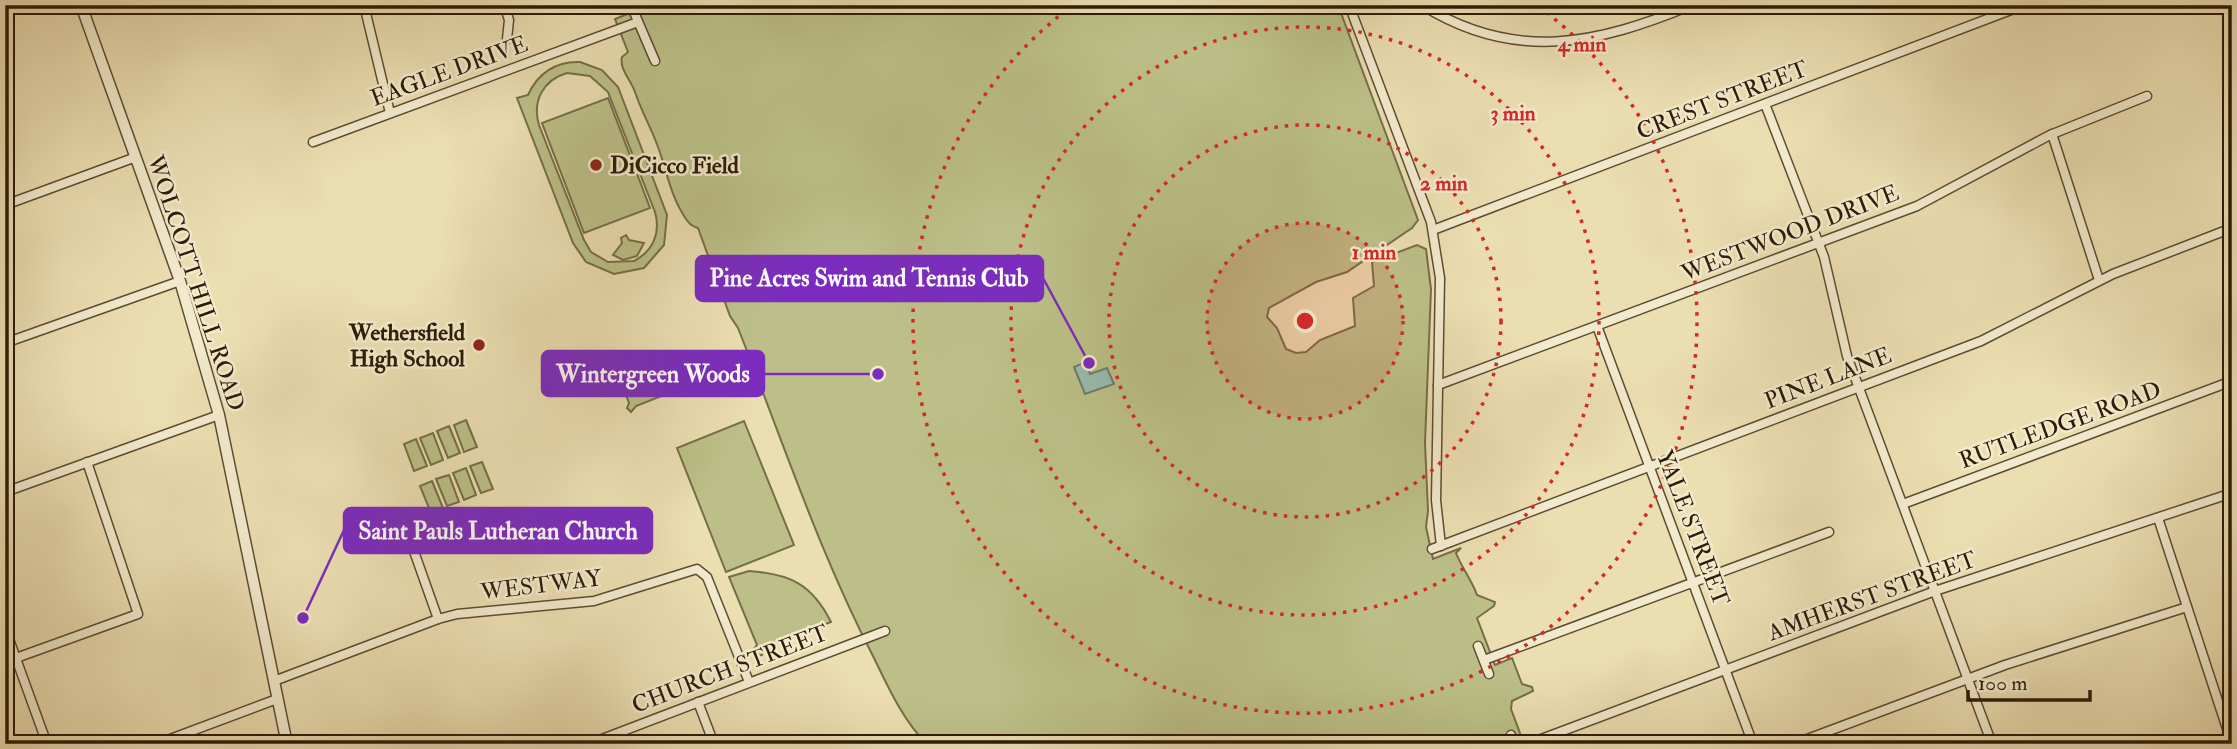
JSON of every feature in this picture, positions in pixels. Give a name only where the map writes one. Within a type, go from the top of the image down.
[{"type":"street","name":"WOLCOTT HILL ROAD","points":[[81,5],[180,281],[219,415],[287,744]]},
{"type":"street","points":[[364,5],[390,113]]},
{"type":"street","points":[[503,5],[509,20],[507,39]]},
{"type":"street","points":[[631,5],[655,61]]},
{"type":"street","points":[[1349,5],[1433,230],[1440,272],[1436,503],[1441,546]]},
{"type":"street","points":[[1422,5],[1476,30],[1512,39],[1544,42],[1586,40],[1616,34],[1692,5]]},
{"type":"street","name":"CREST STREET","points":[[1433,230],[1765,104],[2006,8],[2024,5]]},
{"type":"street","name":"EAGLE DRIVE","points":[[313,142],[638,22]]},
{"type":"street","name":"WESTWOOD DRIVE","points":[[1438,385],[1936,198],[2052,134],[2147,96]]},
{"type":"street","points":[[1765,104],[1832,284],[1846,350],[1859,387],[1992,744]]},
{"type":"street","points":[[2052,134],[2099,280]]},
{"type":"street","points":[[5,205],[136,157]]},
{"type":"street","name":"PINE LANE","points":[[1432,549],[1994,335],[2099,280],[2232,228]]},
{"type":"street","points":[[5,343],[180,281]]},
{"type":"street","name":"YALE STREET","points":[[1597,326],[1753,744]]},
{"type":"street","name":"RUTLEDGE ROAD","points":[[1903,504],[2232,381]]},
{"type":"street","points":[[5,492],[219,415]]},
{"type":"street","points":[[16,658],[138,614],[87,462]]},
{"type":"street","name":"AMHERST STREET","points":[[1528,744],[1935,591],[2232,494]]},
{"type":"street","points":[[2158,517],[2232,744]]},
{"type":"street","points":[[1484,660],[1829,532]]},
{"type":"street","points":[[410,540],[438,619]]},
{"type":"street","name":"WESTWAY","points":[[274,681],[438,619],[457,614],[594,601],[696,569],[707,578],[749,682]]},
{"type":"street","points":[[1794,744],[1968,679],[2187,607]]},
{"type":"street","points":[[5,628],[47,744]]},
{"type":"street","name":"CHURCH STREET","points":[[589,744],[886,631]]},
{"type":"street","points":[[1478,646],[1489,674]]},
{"type":"street","points":[[157,744],[277,699]]},
{"type":"street","points":[[698,702],[714,744]]},
{"type":"green space","points":[[639,5],[1338,5],[1418,220],[1412,228],[1347,272],[1316,282],[1269,308],[1267,317],[1277,328],[1286,349],[1296,353],[1306,352],[1320,340],[1355,326],[1353,298],[1374,286],[1372,262],[1417,245],[1426,249],[1431,289],[1425,443],[1428,511],[1426,527],[1433,559],[1461,548],[1456,553],[1477,595],[1495,602],[1494,606],[1477,618],[1495,665],[1512,658],[1522,684],[1532,687],[1533,691],[1512,701],[1511,709],[1524,744],[927,744],[897,704],[854,618],[802,495],[738,328],[730,316],[698,228],[688,221],[676,202],[661,155],[624,70],[622,57],[628,52],[615,19],[640,9]]},
{"type":"green space","points":[[571,62],[580,62],[602,70],[618,87],[667,215],[664,245],[644,268],[614,274],[586,262],[573,243],[517,98],[528,95],[537,80],[549,70]],"holes":[[[567,73],[590,76],[608,92],[657,220],[651,247],[634,261],[608,262],[591,252],[539,125],[538,100],[546,86]]]},
{"type":"green space","name":"DiCicco Field","points":[[608,98],[650,208],[584,233],[542,123]]},
{"type":"green space","points":[[626,235],[629,240],[644,243],[637,256],[623,260],[613,255],[622,243],[621,238]]},
{"type":"green space","points":[[640,351],[655,355],[666,363],[673,375],[674,391],[636,406],[631,412],[627,408],[629,403],[614,365],[629,353]]},
{"type":"green space","points":[[466,420],[477,447],[464,452],[454,425]]},
{"type":"green space","points":[[744,421],[794,545],[726,572],[677,448]]},
{"type":"green space","points":[[449,426],[460,453],[448,458],[437,431]]},
{"type":"green space","points":[[433,433],[443,460],[431,465],[420,438]]},
{"type":"green space","points":[[416,439],[427,466],[414,471],[404,444]]},
{"type":"green space","points":[[482,462],[493,489],[481,493],[470,466]]},
{"type":"green space","points":[[466,468],[476,495],[464,500],[453,473]]},
{"type":"green space","points":[[449,475],[459,502],[447,506],[436,479]]},
{"type":"green space","points":[[432,481],[443,508],[431,513],[420,486]]},
{"type":"green space","points":[[749,571],[764,572],[798,583],[816,598],[831,622],[764,648],[762,655],[756,656],[753,650],[757,645],[729,577]]},
{"type":"water","points":[[1086,362],[1090,374],[1107,368],[1114,384],[1085,394],[1074,367]]},
{"type":"place","name":"DiCicco Field","points":[[596,165]]},
{"type":"place","name":"Wethersfield High School","points":[[479,345]]},
{"type":"place","name":"Pine Acres Swim and Tennis Club","points":[[1089,363]]},
{"type":"place","name":"Wintergreen Woods","points":[[878,374]]},
{"type":"place","name":"Saint Pauls Lutheran Church","points":[[303,618]]}]
